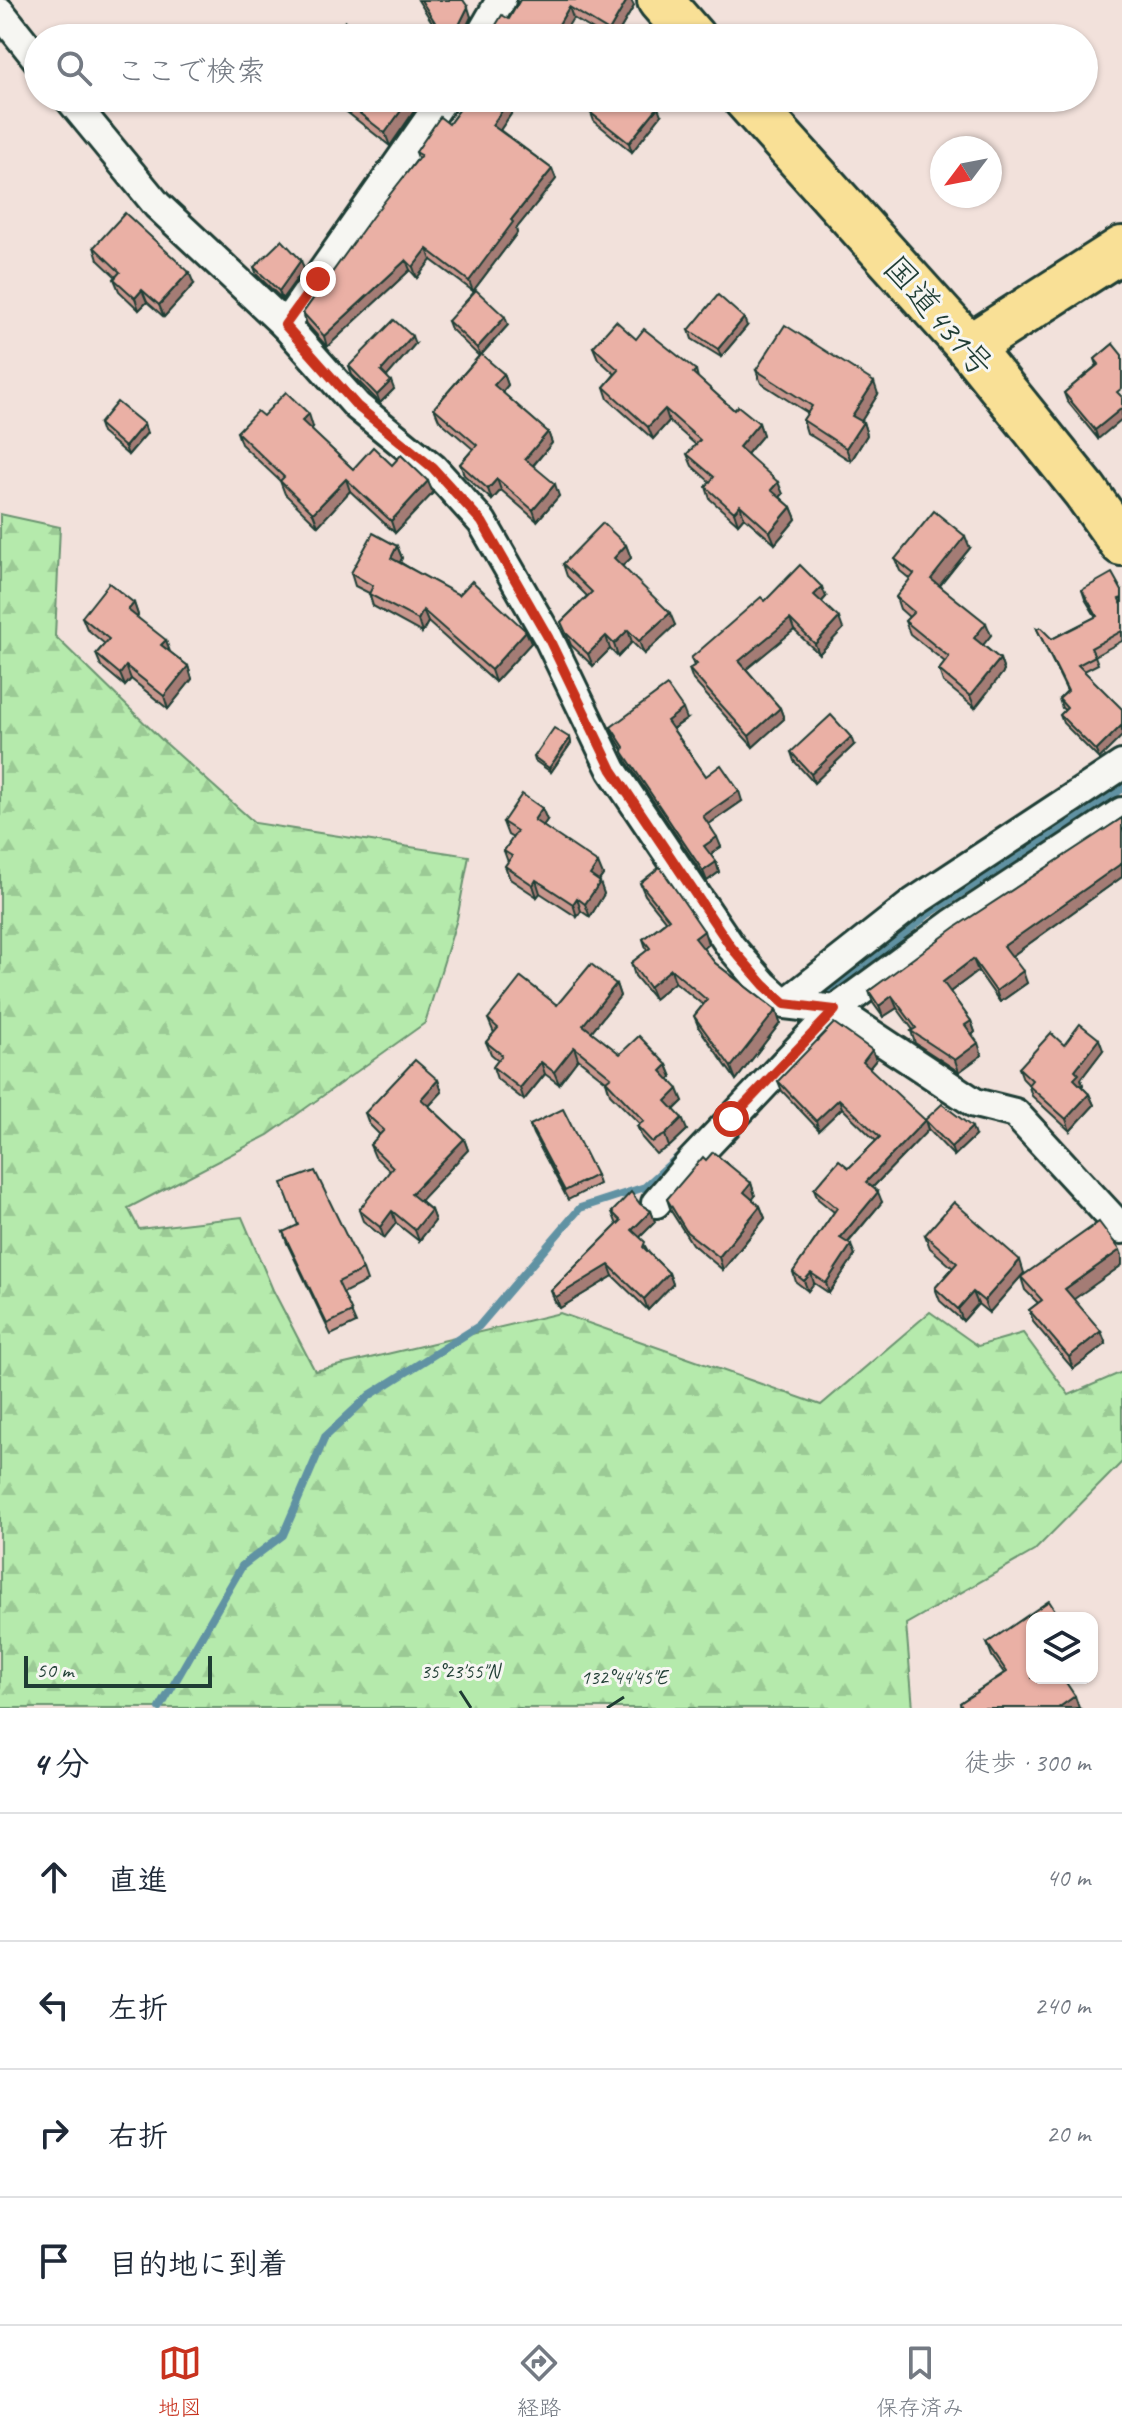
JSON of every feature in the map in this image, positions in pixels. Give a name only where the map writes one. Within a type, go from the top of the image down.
[{"type":"highway","points":[[660,0],[681,24]]},
{"type":"highway","name":"国道431号","points":[[758,112],[969,347],[1085,491],[1122,543]]},
{"type":"highway","points":[[969,347],[1122,249]]},
{"type":"street","points":[[487,24],[501,0]]},
{"type":"street","points":[[0,12],[19,48]]},
{"type":"street","points":[[81,112],[157,205],[285,325],[357,406],[433,468],[482,522],[548,637],[612,770],[731,947],[764,985],[785,1004],[835,1010],[975,1103],[1015,1113],[1122,1229]]},
{"type":"street","points":[[285,325],[434,112]]},
{"type":"street","points":[[785,1004],[913,903],[1122,765]]},
{"type":"street","points":[[656,1203],[835,1010],[952,924],[1122,812]]},
{"type":"green space","points":[[0,514],[60,527],[55,636],[161,739],[255,823],[469,856],[457,919],[425,1023],[268,1135],[128,1208],[139,1229],[242,1217],[273,1290],[315,1371],[560,1313],[821,1405],[930,1312],[978,1346],[1023,1333],[1069,1395],[1122,1372],[1122,1462],[1034,1551],[906,1624],[913,1708],[0,1708]]},
{"type":"building","points":[[421,0],[463,0],[468,7],[460,24],[436,24]]},
{"type":"building","points":[[520,0],[627,0],[613,24],[597,24],[569,7],[559,24],[497,24],[502,15],[509,19]]},
{"type":"building","points":[[358,112],[400,112],[385,133]]},
{"type":"building","points":[[458,112],[501,112],[492,125],[552,169],[511,220],[513,222],[469,281],[427,249],[413,267],[406,260],[324,336],[303,313],[421,155],[416,152],[440,117],[449,124]]},
{"type":"building","points":[[592,112],[654,112],[629,143]]},
{"type":"building","points":[[125,213],[189,272],[159,305],[142,290],[135,298],[114,279],[120,272],[94,247]]},
{"type":"building","points":[[282,240],[301,260],[279,291],[254,267]]},
{"type":"building","points":[[476,290],[505,317],[477,348],[448,321]]},
{"type":"building","points":[[718,295],[744,318],[718,349],[689,330]]},
{"type":"building","points":[[394,320],[412,336],[381,371],[391,381],[377,395],[349,366]]},
{"type":"building","points":[[616,321],[636,339],[644,329],[696,370],[693,373],[734,410],[738,406],[759,423],[739,447],[778,482],[771,490],[791,507],[770,532],[740,505],[734,512],[706,487],[714,477],[687,454],[700,440],[665,409],[648,427],[604,387],[619,370],[593,347]]},
{"type":"building","points":[[785,325],[874,382],[852,416],[863,422],[846,448],[803,420],[812,406],[756,370]]},
{"type":"building","points":[[1113,344],[1122,355],[1122,388],[1117,392],[1122,397],[1122,408],[1095,430],[1064,393],[1099,364],[1095,359]]},
{"type":"building","points":[[481,354],[504,374],[494,385],[548,432],[525,459],[555,484],[533,510],[497,479],[488,489],[460,464],[477,445],[434,408]]},
{"type":"building","points":[[286,392],[309,414],[302,421],[353,469],[373,447],[392,465],[401,455],[428,481],[391,521],[346,479],[313,513],[280,481],[284,477],[237,432],[257,411],[263,416]]},
{"type":"building","points":[[117,402],[144,424],[125,447],[99,424]]},
{"type":"building","points":[[934,511],[965,536],[931,579],[986,623],[974,638],[1000,659],[970,696],[939,670],[949,657],[905,621],[914,612],[896,597],[914,574],[895,559]]},
{"type":"building","points":[[603,523],[626,545],[614,558],[670,613],[639,641],[628,630],[614,644],[606,636],[588,654],[566,633],[561,622],[592,592],[563,564]]},
{"type":"building","points":[[373,533],[397,546],[391,558],[459,595],[472,581],[526,631],[491,670],[423,610],[418,620],[369,594],[373,586],[351,573]]},
{"type":"building","points":[[800,565],[822,587],[814,595],[839,618],[815,644],[790,619],[739,661],[780,708],[749,736],[689,669],[697,664],[691,658],[761,597],[765,601]]},
{"type":"building","points":[[1112,573],[1122,591],[1122,598],[1119,599],[1122,605],[1122,631],[1091,648],[1095,656],[1078,665],[1122,709],[1122,725],[1096,751],[1060,715],[1067,708],[1059,699],[1068,691],[1037,629],[1040,627],[1052,639],[1097,616],[1082,590]]},
{"type":"building","points":[[109,583],[134,603],[128,610],[166,640],[161,645],[188,666],[164,696],[126,666],[120,674],[96,654],[109,639],[82,617]]},
{"type":"building","points":[[667,686],[683,709],[667,721],[706,776],[721,765],[739,791],[703,816],[717,837],[704,846],[716,862],[703,871],[623,752],[624,747],[611,727]]},
{"type":"building","points":[[831,715],[851,737],[811,774],[791,752]]},
{"type":"building","points":[[554,728],[570,738],[549,768],[534,757]]},
{"type":"building","points":[[522,794],[542,808],[534,820],[598,863],[590,875],[600,882],[585,904],[577,898],[573,904],[536,880],[533,885],[505,866],[512,856],[504,851],[517,831],[503,822]]},
{"type":"building","points":[[1122,818],[1122,863],[1004,946],[1023,971],[996,991],[973,959],[943,982],[971,1021],[965,1025],[978,1043],[955,1060],[911,1031],[916,1028],[892,996],[879,1006],[869,991],[957,926]]},
{"type":"building","points":[[660,867],[704,931],[695,938],[715,963],[776,1010],[731,1067],[694,1016],[707,1000],[671,969],[649,987],[631,963],[650,948],[643,939],[669,919],[640,883]]},
{"type":"building","points":[[591,964],[616,984],[583,1025],[620,1054],[639,1036],[667,1065],[661,1071],[678,1089],[666,1101],[682,1118],[665,1135],[652,1142],[637,1126],[644,1121],[606,1081],[611,1077],[574,1047],[554,1072],[541,1062],[520,1088],[493,1067],[502,1055],[486,1042],[498,1028],[488,1019],[521,977],[557,1005]]},
{"type":"building","points":[[834,1023],[872,1050],[863,1062],[925,1120],[866,1182],[878,1192],[840,1238],[851,1245],[826,1283],[811,1273],[804,1281],[793,1272],[837,1208],[814,1189],[839,1160],[849,1168],[880,1137],[839,1099],[816,1121],[778,1081]]},
{"type":"building","points":[[1080,1024],[1099,1039],[1075,1070],[1079,1074],[1074,1079],[1089,1094],[1066,1119],[1028,1085],[1032,1080],[1019,1068],[1051,1033],[1064,1045]]},
{"type":"building","points":[[415,1060],[438,1080],[421,1099],[464,1139],[411,1194],[431,1210],[415,1230],[392,1211],[380,1227],[359,1210],[393,1167],[370,1145],[384,1130],[365,1113]]},
{"type":"building","points":[[942,1104],[972,1127],[951,1147],[925,1120]]},
{"type":"building","points":[[563,1109],[596,1175],[565,1191],[530,1125]]},
{"type":"building","points":[[713,1152],[751,1183],[744,1192],[760,1206],[719,1257],[687,1232],[667,1199],[703,1157],[706,1160]]},
{"type":"building","points":[[315,1171],[363,1270],[338,1282],[352,1312],[327,1324],[283,1232],[298,1225],[282,1183]]},
{"type":"building","points":[[631,1192],[640,1204],[651,1211],[632,1230],[645,1242],[643,1247],[669,1273],[644,1299],[609,1265],[556,1297],[551,1291],[621,1221],[612,1212]]},
{"type":"building","points":[[954,1202],[1020,1260],[984,1301],[973,1292],[958,1309],[935,1288],[957,1263],[925,1235]]},
{"type":"building","points":[[1099,1222],[1120,1250],[1065,1289],[1101,1331],[1069,1357],[1029,1310],[1042,1300],[1021,1277]]},
{"type":"building","points":[[1049,1601],[1056,1612],[1033,1612]]},
{"type":"building","points":[[1026,1617],[1026,1684],[1067,1684],[1075,1696],[1058,1708],[963,1708],[960,1703],[1007,1672],[987,1643]]},
{"type":"waterway","points":[[823,1003],[838,986],[927,915],[1122,789]]},
{"type":"waterway","points":[[160,1708],[242,1566],[283,1535],[325,1437],[370,1395],[479,1326],[580,1208],[645,1187],[680,1155]]},
{"type":"route","points":[[318,279],[285,325],[357,406],[433,468],[482,522],[548,637],[612,770],[731,947],[785,1004],[835,1010],[731,1119]]}]
